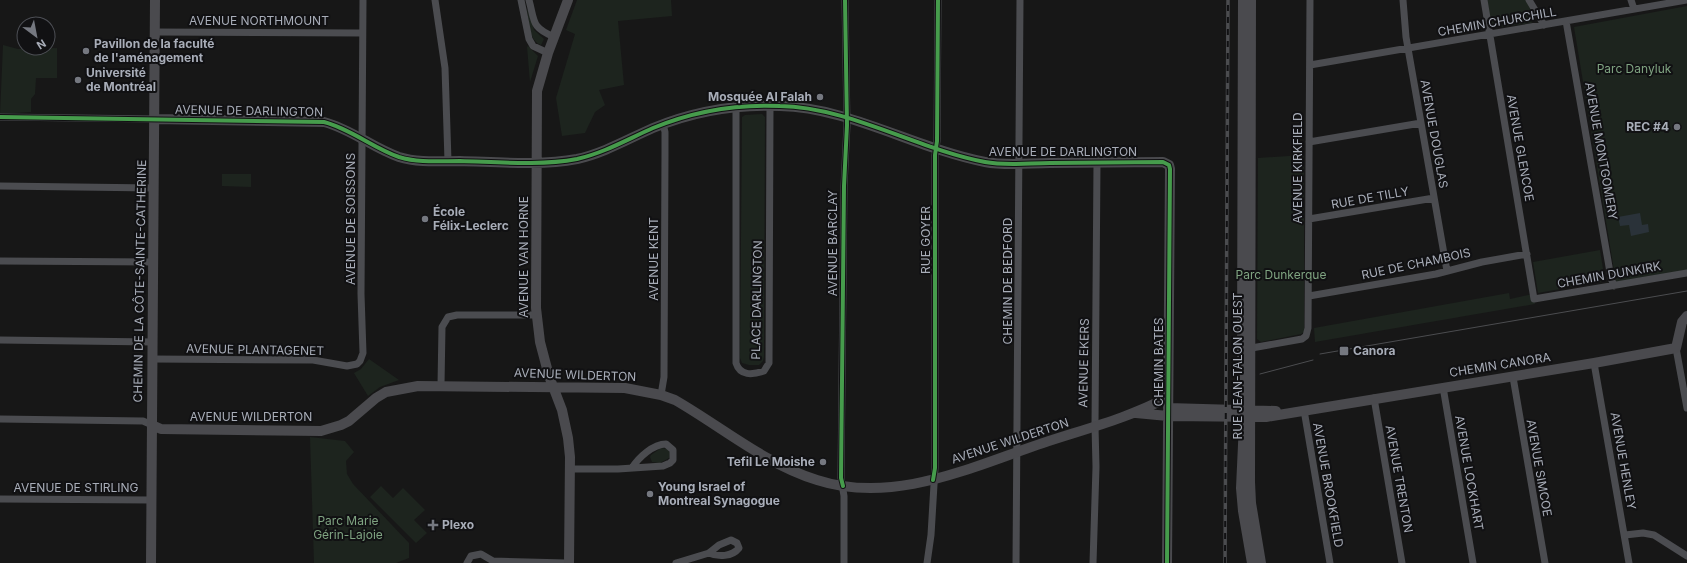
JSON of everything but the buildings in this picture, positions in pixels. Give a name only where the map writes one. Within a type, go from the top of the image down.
[{"type":"street","name":"CHEMIN DE LA CÔTE-SAINTE-CATHERINE","points":[[151,563],[155,0]]},
{"type":"street","name":"AVENUE DE SOISSONS","points":[[356,364],[360,361],[363,352],[361,294],[363,0]]},
{"type":"street","points":[[435,0],[445,68],[448,161]]},
{"type":"street","name":"AVENUE VAN HORNE","points":[[567,563],[570,469],[568,438],[566,425],[540,342],[536,315],[536,162],[537,91],[548,53],[568,0]]},
{"type":"street","name":"AVENUE BARCLAY","points":[[844,563],[844,496],[842,471],[846,0]]},
{"type":"street","name":"RUE GOYER","points":[[927,563],[932,518],[935,436],[938,0]]},
{"type":"street","name":"CHEMIN DE BEDFORD","points":[[1016,563],[1020,0]]},
{"type":"street","name":"RUE JEAN-TALON OUEST","points":[[1243,0],[1247,413],[1250,492],[1261,563]]},
{"type":"street","name":"RUE JEAN-TALON OUEST","points":[[1247,349],[1251,0]]},
{"type":"street","name":"AVENUE KIRKFIELD","points":[[1247,349],[1298,340],[1306,336],[1308,328],[1310,0]]},
{"type":"street","name":"AVENUE DOUGLAS","points":[[1403,0],[1408,48],[1447,271]]},
{"type":"street","name":"AVENUE GLENCOE","points":[[1484,0],[1534,299]]},
{"type":"street","points":[[1529,0],[1544,24]]},
{"type":"street","points":[[1630,0],[1634,9]]},
{"type":"street","name":"CHEMIN CHURCHILL","points":[[1310,65],[1687,0]]},
{"type":"street","points":[[526,3],[536,27],[541,32],[554,37]]},
{"type":"street","points":[[526,3],[529,39],[534,46],[548,53]]},
{"type":"street","name":"AVENUE MONTGOMERY","points":[[1566,21],[1611,278],[1614,286]]},
{"type":"street","name":"AVENUE NORTHMOUNT","points":[[155,32],[362,33]]},
{"type":"street","name":"AVENUE DE DARLINGTON","points":[[0,117],[324,122],[333,124],[362,140],[401,157],[411,159],[536,162],[570,160],[591,155],[662,124],[704,111],[736,107],[770,106],[803,108],[846,118],[936,149],[987,162],[1019,164],[1167,163]]},
{"type":"street","name":"PLACE DARLINGTON","points":[[736,107],[736,363],[739,371],[742,373],[758,373],[764,371],[769,363],[770,106]]},
{"type":"street","name":"AVENUE KENT","points":[[661,395],[664,377],[666,152],[665,132],[662,124]]},
{"type":"street","points":[[1309,142],[1421,124]]},
{"type":"street","name":"AVENUE EKERS","points":[[1093,563],[1096,467],[1097,163]]},
{"type":"street","name":"CHEMIN BATES","points":[[1167,163],[1170,168],[1167,563]]},
{"type":"street","points":[[0,186],[154,188]]},
{"type":"street","name":"RUE DE TILLY","points":[[1309,219],[1434,198]]},
{"type":"street","name":"RUE DE CHAMBOIS","points":[[1309,296],[1447,271],[1487,261],[1527,254]]},
{"type":"street","points":[[0,261],[154,262]]},
{"type":"street","name":"CHEMIN DUNKIRK","points":[[1534,299],[1687,273]]},
{"type":"street","points":[[441,386],[442,327],[448,317],[458,315],[536,315]]},
{"type":"street","points":[[1687,316],[1682,322],[1676,348],[1687,408]]},
{"type":"street","points":[[0,340],[153,342]]},
{"type":"street","name":"CHEMIN CANORA","points":[[1247,413],[1299,411],[1513,377],[1676,348]]},
{"type":"street","name":"AVENUE PLANTAGENET","points":[[153,359],[313,360],[347,366],[356,364]]},
{"type":"street","name":"AVENUE HENLEY","points":[[1594,363],[1629,563]]},
{"type":"street","name":"AVENUE SIMCOE","points":[[1513,377],[1545,563]]},
{"type":"street","name":"AVENUE WILDERTON","points":[[0,419],[143,420],[161,429],[321,431],[349,421],[386,392],[414,386],[553,386],[625,388],[661,395],[682,405],[787,469],[818,481],[843,486],[885,488],[933,480],[1129,414],[1168,397]]},
{"type":"street","name":"AVENUE LOCKHART","points":[[1443,387],[1473,563]]},
{"type":"street","name":"AVENUE TRENTON","points":[[1374,398],[1402,563]]},
{"type":"street","name":"AVENUE BROOKFIELD","points":[[1299,411],[1330,563]]},
{"type":"street","name":"AVENUE WILDERTON","points":[[1129,414],[1168,412],[1247,413]]},
{"type":"street","name":"RUE JEAN-TALON OUEST","points":[[1247,413],[1242,493],[1252,563]]},
{"type":"street","points":[[570,469],[632,468],[663,466],[670,463],[674,456],[673,450],[666,444],[657,446],[644,455],[632,468]]},
{"type":"street","name":"AVENUE DE STIRLING","points":[[0,499],[151,500]]},
{"type":"street","points":[[1625,535],[1644,533],[1654,535],[1686,552]]},
{"type":"street","points":[[467,563],[471,556],[481,554],[494,561],[567,563]]},
{"type":"street","points":[[676,563],[709,554]]},
{"type":"green space","points":[[577,0],[671,0],[672,16],[618,21],[624,85],[599,90],[605,105],[595,112],[585,133],[562,136],[556,98],[575,34],[566,30]]},
{"type":"green space","points":[[1487,0],[1526,0],[1536,17],[1535,20],[1531,23],[1494,28],[1491,26]]},
{"type":"green space","name":"Parc Danyluk","points":[[1687,6],[1687,270],[1616,282],[1574,27]]},
{"type":"green space","points":[[527,10],[529,10],[534,30],[544,39],[541,45],[534,40],[532,35]]},
{"type":"green space","points":[[3,45],[16,48],[16,56],[56,56],[57,48],[57,78],[36,78],[35,94],[31,99],[31,112],[0,114]]},
{"type":"green space","points":[[528,46],[538,56],[530,82],[527,47]]},
{"type":"green space","points":[[762,114],[765,117],[764,357],[763,361],[759,365],[749,365],[742,363],[740,358],[742,117],[745,115]]},
{"type":"green space","name":"Parc Dunkerque","points":[[1304,155],[1304,332],[1301,334],[1261,342],[1257,339],[1258,158]]},
{"type":"green space","points":[[222,174],[251,174],[251,187],[222,186]]},
{"type":"green space","points":[[1600,250],[1605,281],[1538,293],[1533,262]]},
{"type":"green space","points":[[1509,293],[1510,299],[1533,294],[1535,304],[1315,342],[1314,328]]},
{"type":"green space","points":[[369,359],[399,380],[380,387],[368,396],[354,373],[361,369]]},
{"type":"green space","name":"Parc Marie Gérin-Lajoie","points":[[310,437],[345,441],[354,452],[346,461],[347,474],[353,484],[409,543],[409,558],[396,563],[314,563]]},
{"type":"green space","points":[[661,448],[667,449],[670,452],[669,458],[660,463],[652,462],[650,457],[651,455]]},
{"type":"green space","points":[[381,486],[393,498],[403,488],[425,510],[414,520],[427,533],[416,543],[370,497]]},
{"type":"shaded area","points":[[1640,213],[1642,225],[1648,224],[1649,232],[1631,236],[1629,225],[1620,226],[1618,217]]},
{"type":"tram line","points":[[1320,354],[1687,291]]},
{"type":"tram line","points":[[1260,374],[1313,360]]},
{"type":"railway","points":[[1225,563],[1228,0]]},
{"type":"cycle path","points":[[843,486],[841,478],[844,186],[847,125],[845,0]]},
{"type":"cycle path","points":[[933,480],[935,468],[935,155],[937,141],[938,0]]},
{"type":"cycle path","points":[[0,117],[324,122],[343,129],[380,149],[406,159],[429,161],[533,163],[577,159],[606,149],[668,122],[700,113],[747,106],[780,106],[806,108],[831,113],[959,156],[985,162],[1009,164],[1163,162],[1169,165],[1170,169],[1167,563]]},
{"type":"place","name":"Pavillon de la faculté de l'aménagement","points":[[86,51]]},
{"type":"place","name":"Université de Montréal","points":[[78,80]]},
{"type":"place","name":"Mosquée Al Falah","points":[[820,97]]},
{"type":"place","name":"REC #4","points":[[1677,127]]},
{"type":"place","name":"École Félix-Leclerc","points":[[425,219]]},
{"type":"place","name":"Canora","points":[[1344,351]]},
{"type":"place","name":"Tefil Le Moishe","points":[[823,462]]},
{"type":"place","name":"Young Israel of Montreal Synagogue","points":[[650,494]]},
{"type":"place","name":"Plexo","points":[[433,525]]}]
